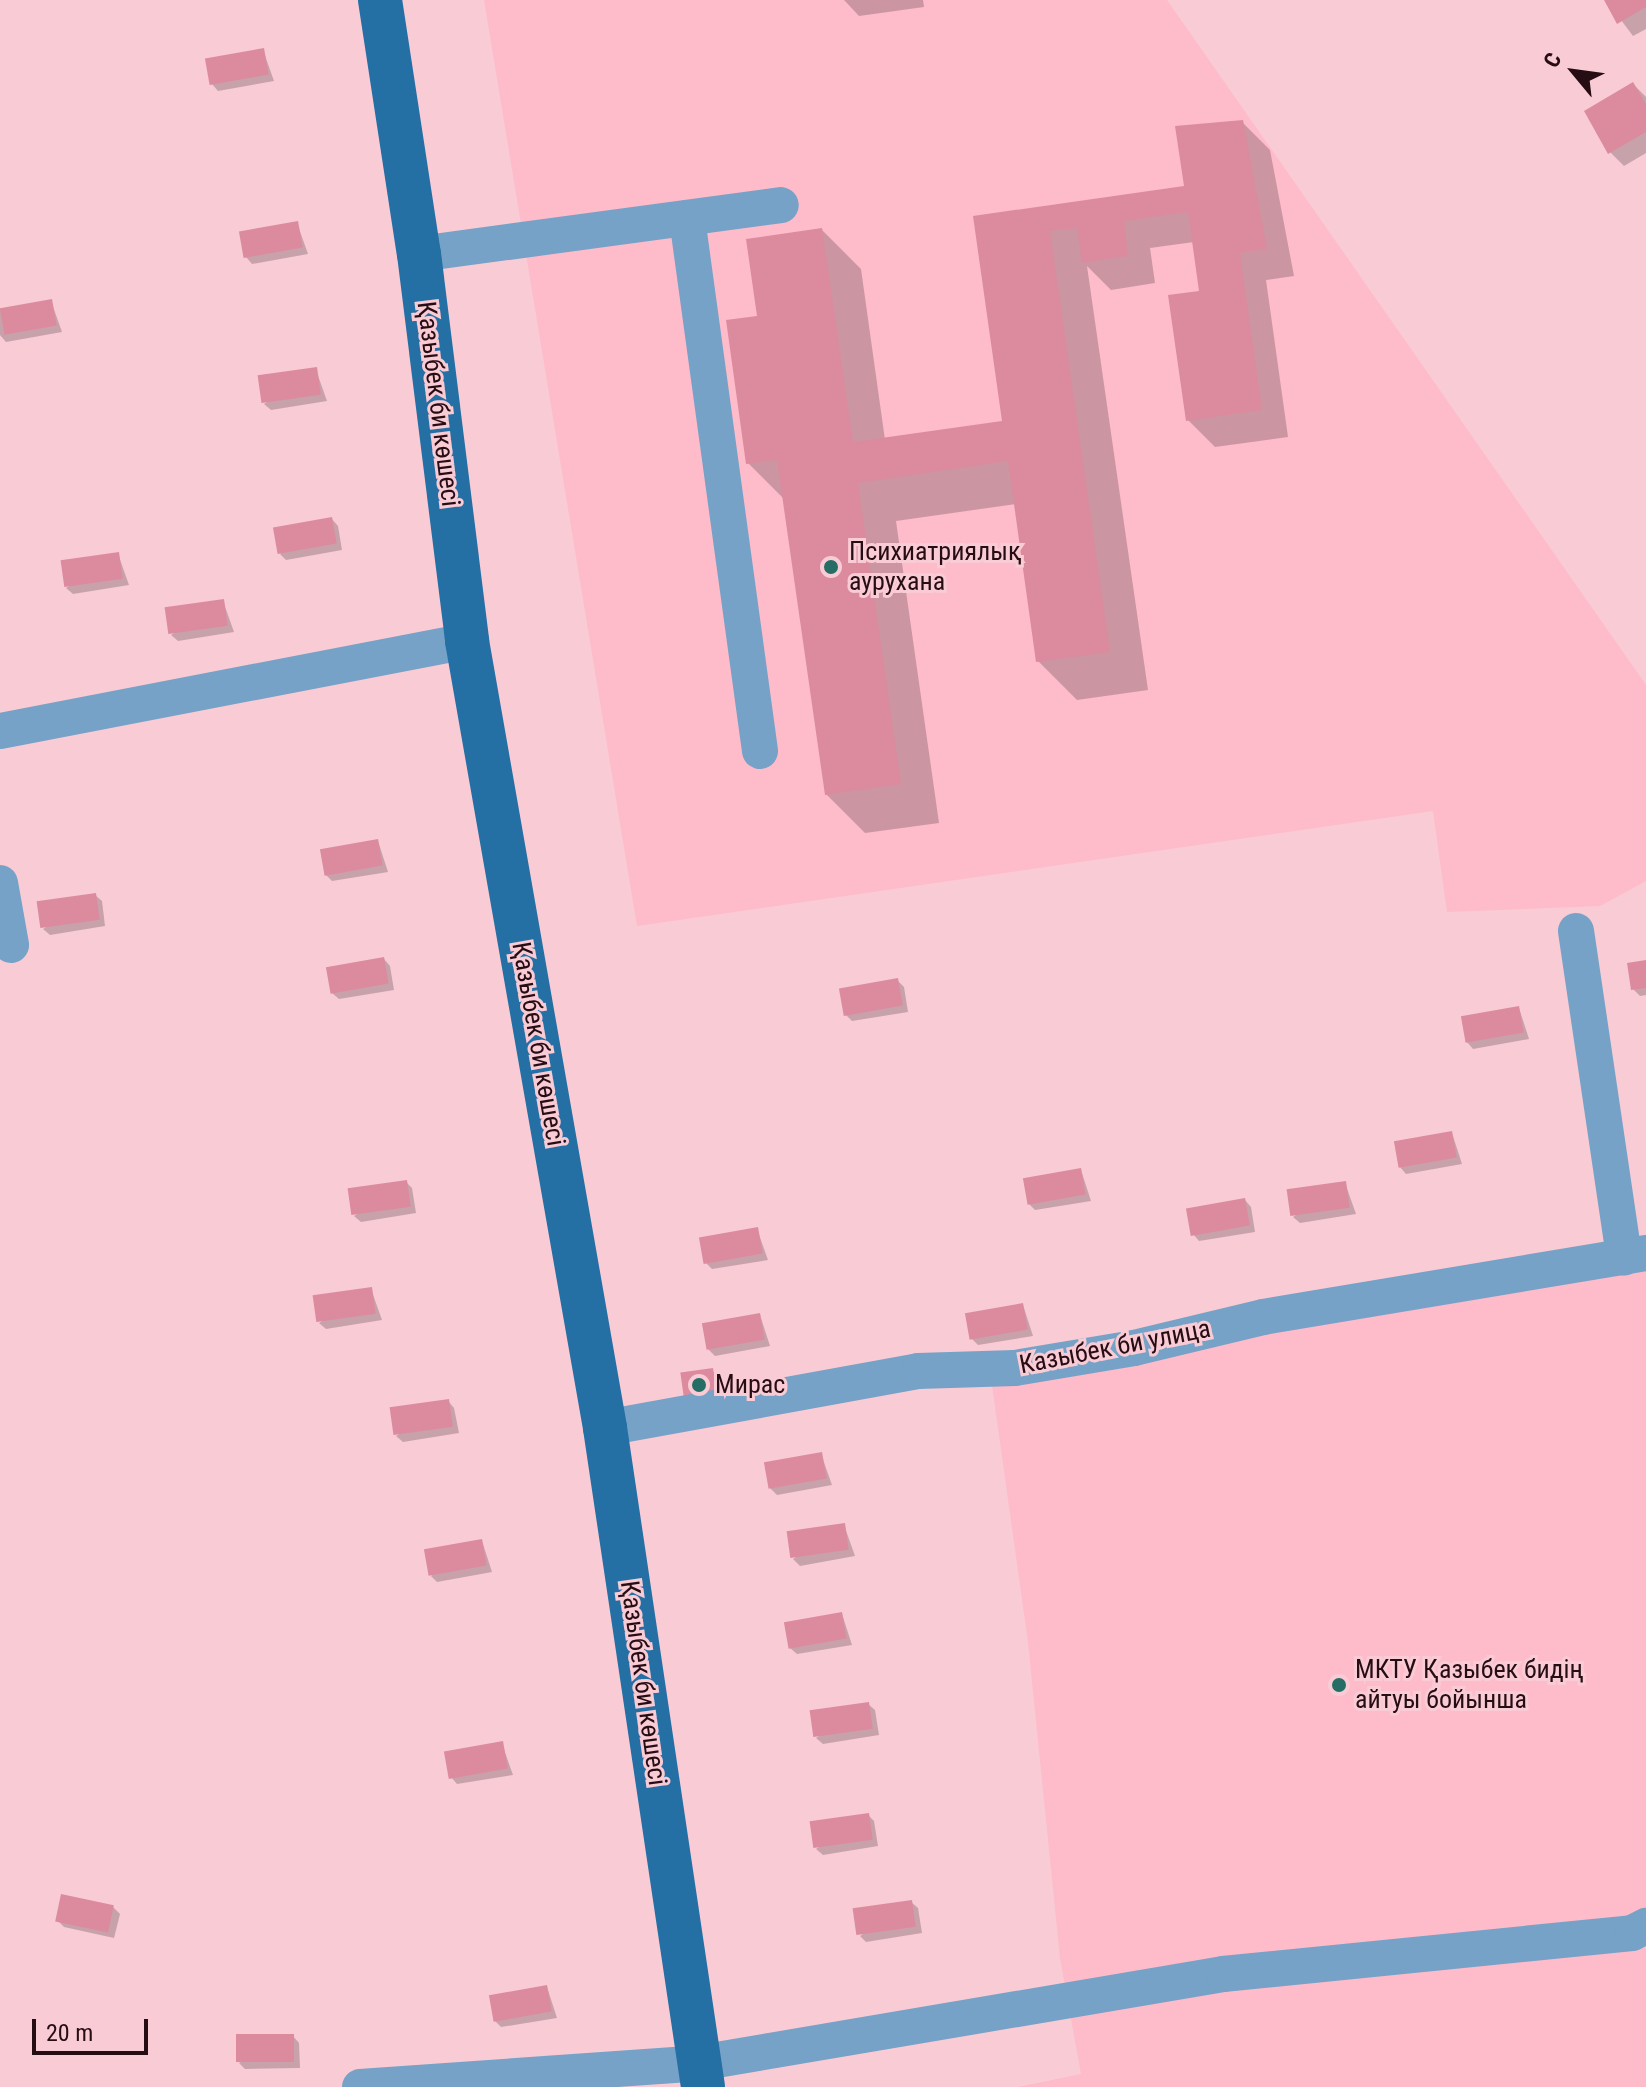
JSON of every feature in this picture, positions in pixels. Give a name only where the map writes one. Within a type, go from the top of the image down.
[{"type":"main road","name":"Қазыбек би көшесі","points":[[380,0],[419,254],[467,641],[605,1428],[701,2075]]},
{"type":"street","points":[[419,254],[781,205]]},
{"type":"street","points":[[687,218],[760,751]]},
{"type":"street","points":[[0,731],[467,641]]},
{"type":"street","points":[[0,883],[11,945]]},
{"type":"street","name":"Казыбек би улица","points":[[605,1428],[918,1371],[1015,1368],[1134,1348],[1263,1317],[1635,1255],[1576,931]]},
{"type":"street","points":[[360,2087],[701,2075],[1223,1974],[1632,1933],[1646,1926]]},
{"type":"shaded area","points":[[484,0],[1167,0],[1646,685],[1646,881],[1600,906],[1447,912],[1433,811],[637,926]]},
{"type":"shaded area","name":"МКТУ Қазыбек бидің айтуы бойынша","points":[[1646,1270],[1646,2087],[1018,2087],[1081,2074],[1060,1958],[1028,1642],[991,1378]]},
{"type":"building","points":[[1604,0],[1646,0],[1646,7],[1617,24]]},
{"type":"building","points":[[264,48],[269,75],[210,85],[205,58]]},
{"type":"building","points":[[1633,82],[1646,104],[1646,132],[1608,154],[1584,111]]},
{"type":"building","name":"Психиатриялық аурухана","points":[[1243,120],[1267,249],[1240,253],[1262,410],[1186,421],[1168,295],[1199,291],[1188,212],[1124,221],[1128,256],[1082,263],[1077,228],[1050,231],[1110,652],[1036,662],[1008,461],[858,483],[901,784],[825,795],[777,460],[746,464],[726,320],[757,316],[746,239],[822,228],[853,442],[1002,421],[973,216],[1184,186],[1175,126]]},
{"type":"building","points":[[298,221],[303,248],[244,258],[239,231]]},
{"type":"building","points":[[52,299],[57,326],[4,335],[0,308]]},
{"type":"building","points":[[317,367],[321,395],[261,403],[258,375]]},
{"type":"building","points":[[332,517],[337,544],[278,554],[273,527]]},
{"type":"building","points":[[119,552],[123,579],[64,587],[61,560]]},
{"type":"building","points":[[224,599],[228,626],[168,634],[165,607]]},
{"type":"building","points":[[378,839],[383,866],[325,876],[320,849]]},
{"type":"building","points":[[96,893],[100,920],[40,928],[37,901]]},
{"type":"building","points":[[384,957],[389,984],[331,994],[326,967]]},
{"type":"building","points":[[1646,960],[1646,988],[1631,990],[1627,963]]},
{"type":"building","points":[[898,978],[903,1006],[844,1016],[839,988]]},
{"type":"building","points":[[1519,1006],[1524,1033],[1466,1043],[1461,1016]]},
{"type":"building","points":[[1452,1131],[1457,1158],[1399,1168],[1394,1141]]},
{"type":"building","points":[[1081,1168],[1086,1195],[1028,1205],[1023,1178]]},
{"type":"building","points":[[407,1180],[411,1207],[351,1215],[348,1188]]},
{"type":"building","points":[[1346,1181],[1350,1208],[1290,1216],[1287,1189]]},
{"type":"building","points":[[1245,1198],[1250,1226],[1191,1236],[1186,1208]]},
{"type":"building","points":[[758,1227],[763,1254],[704,1264],[699,1237]]},
{"type":"building","points":[[372,1287],[376,1314],[316,1322],[313,1295]]},
{"type":"building","points":[[1023,1303],[1028,1330],[970,1340],[965,1313]]},
{"type":"building","points":[[760,1313],[765,1340],[707,1350],[702,1323]]},
{"type":"building","name":"Мирас","points":[[713,1368],[717,1398],[684,1402],[680,1373]]},
{"type":"building","points":[[449,1399],[453,1427],[393,1435],[390,1407]]},
{"type":"building","points":[[822,1452],[827,1479],[769,1489],[764,1462]]},
{"type":"building","points":[[845,1523],[849,1550],[790,1558],[787,1531]]},
{"type":"building","points":[[482,1539],[487,1566],[429,1576],[424,1549]]},
{"type":"building","points":[[842,1612],[847,1639],[789,1649],[784,1622]]},
{"type":"building","points":[[869,1702],[873,1729],[813,1737],[810,1710]]},
{"type":"building","points":[[503,1741],[508,1769],[449,1779],[444,1751]]},
{"type":"building","points":[[869,1813],[873,1840],[813,1848],[810,1821]]},
{"type":"building","points":[[61,1894],[114,1905],[108,1933],[55,1921]]},
{"type":"building","points":[[912,1900],[916,1927],[856,1935],[853,1908]]},
{"type":"building","points":[[547,1985],[552,2012],[494,2022],[489,1995]]},
{"type":"building","points":[[236,2034],[294,2034],[294,2062],[236,2062]]},
{"type":"place","name":"Психиатриялық аурухана","points":[[831,567]]},
{"type":"place","name":"Мирас","points":[[699,1385]]},
{"type":"place","name":"МКТУ Қазыбек бидің айтуы бойынша","points":[[1339,1685]]}]
